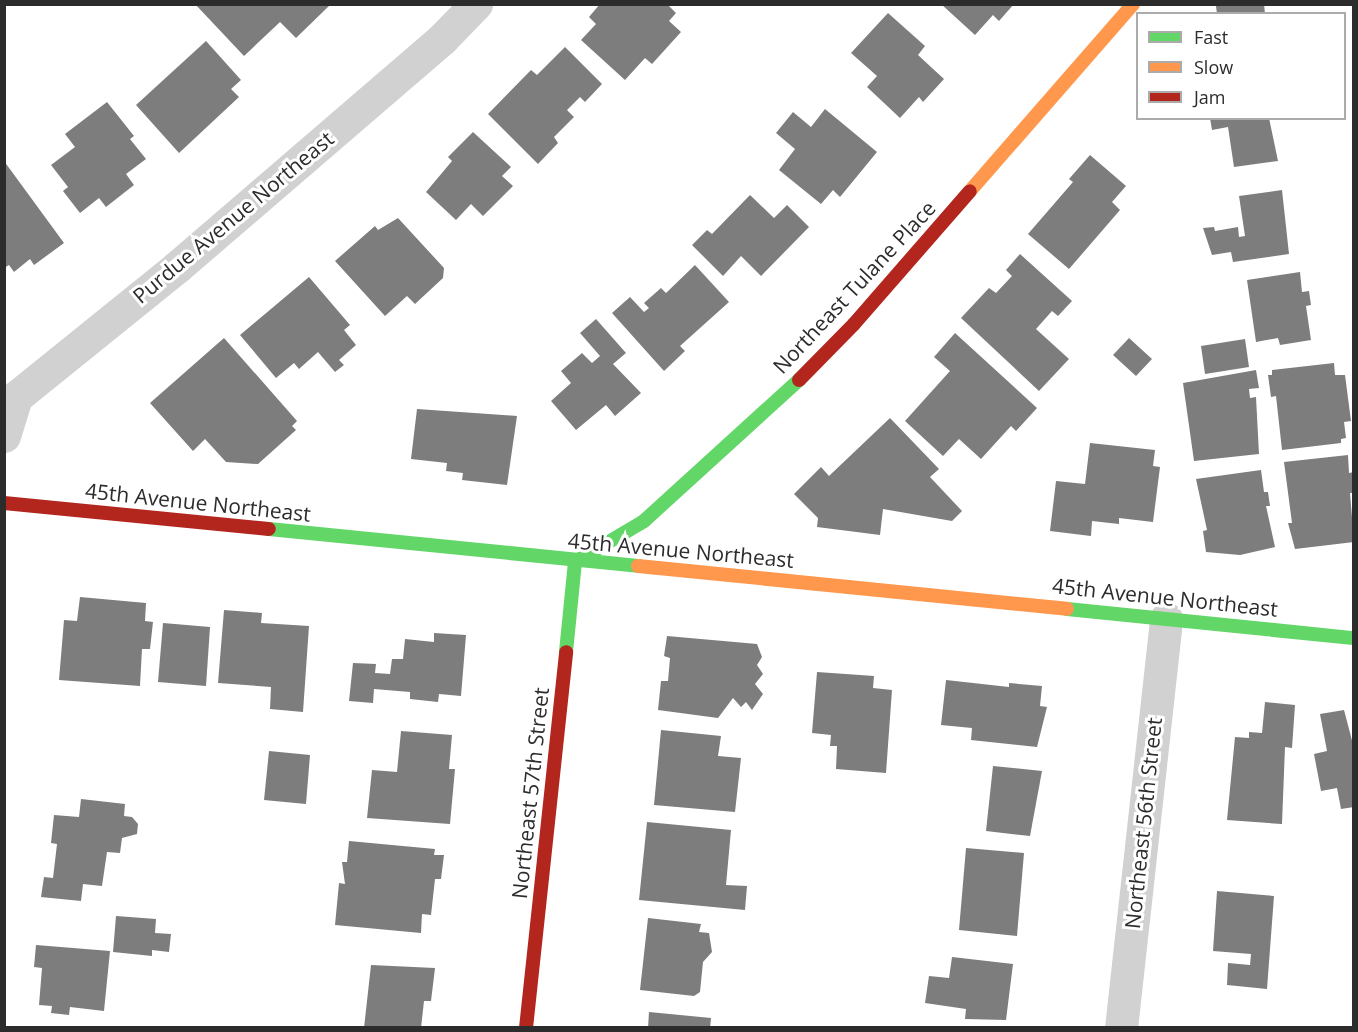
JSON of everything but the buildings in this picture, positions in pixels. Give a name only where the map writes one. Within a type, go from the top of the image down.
[{"type":"street","name":"Purdue Avenue Northeast","points":[[4,436],[16,398],[177,267],[442,39],[476,4]]},
{"type":"street","name":"Northeast Tulane Place","points":[[575,562],[644,521],[809,370],[854,324],[1133,4]]},
{"type":"street","name":"45th Avenue Northeast","points":[[4,503],[575,562],[1353,638]]},
{"type":"street","name":"Northeast 57th Street","points":[[526,1028],[575,562]]},
{"type":"street","name":"Northeast 56th Street","points":[[1121,1028],[1166,618]]},
{"type":"traffic: fast","points":[[566,652],[575,562],[644,521],[799,380]]},
{"type":"traffic: fast","points":[[269,529],[638,566]]},
{"type":"traffic: fast","points":[[1067,609],[1354,638]]},
{"type":"traffic: slow","points":[[970,191],[1133,4]]},
{"type":"traffic: slow","points":[[638,566],[1067,609]]},
{"type":"traffic: jam","points":[[799,380],[854,324],[970,191]]},
{"type":"traffic: jam","points":[[4,503],[269,529]]},
{"type":"traffic: jam","points":[[526,1028],[566,652]]}]
